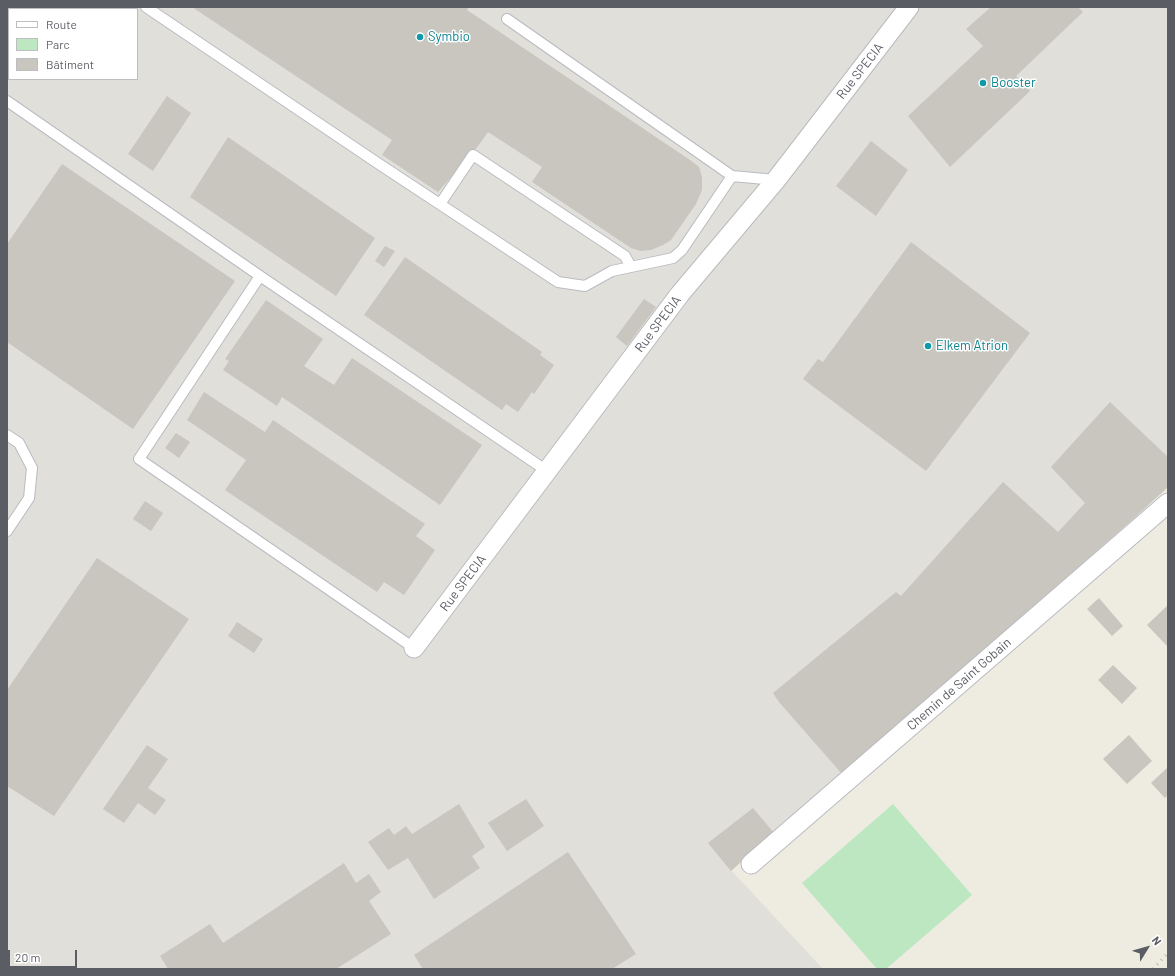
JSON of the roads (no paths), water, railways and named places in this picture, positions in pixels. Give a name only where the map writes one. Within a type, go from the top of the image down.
[{"type":"street","name":"Rue SPECIA","points":[[414,648],[680,294],[776,180],[909,7]]},
{"type":"street","name":"Chemin de Saint Gobain","points":[[751,864],[1168,504]]},
{"type":"lane","points":[[146,7],[558,282],[585,286],[612,271],[673,258],[682,250],[732,176]]},
{"type":"lane","points":[[507,19],[732,176],[776,180]]},
{"type":"lane","points":[[7,101],[260,276],[547,471]]},
{"type":"lane","points":[[440,204],[473,155],[625,256],[631,267]]},
{"type":"lane","points":[[260,276],[139,459],[414,648]]},
{"type":"lane","points":[[7,435],[19,443],[32,468],[29,498],[7,531]]},
{"type":"railway","points":[[1153,969],[1168,953]]},
{"type":"place","name":"Symbio","points":[[420,37]]},
{"type":"place","name":"Booster","points":[[983,83]]},
{"type":"place","name":"Elkem Atrion","points":[[928,346]]}]
